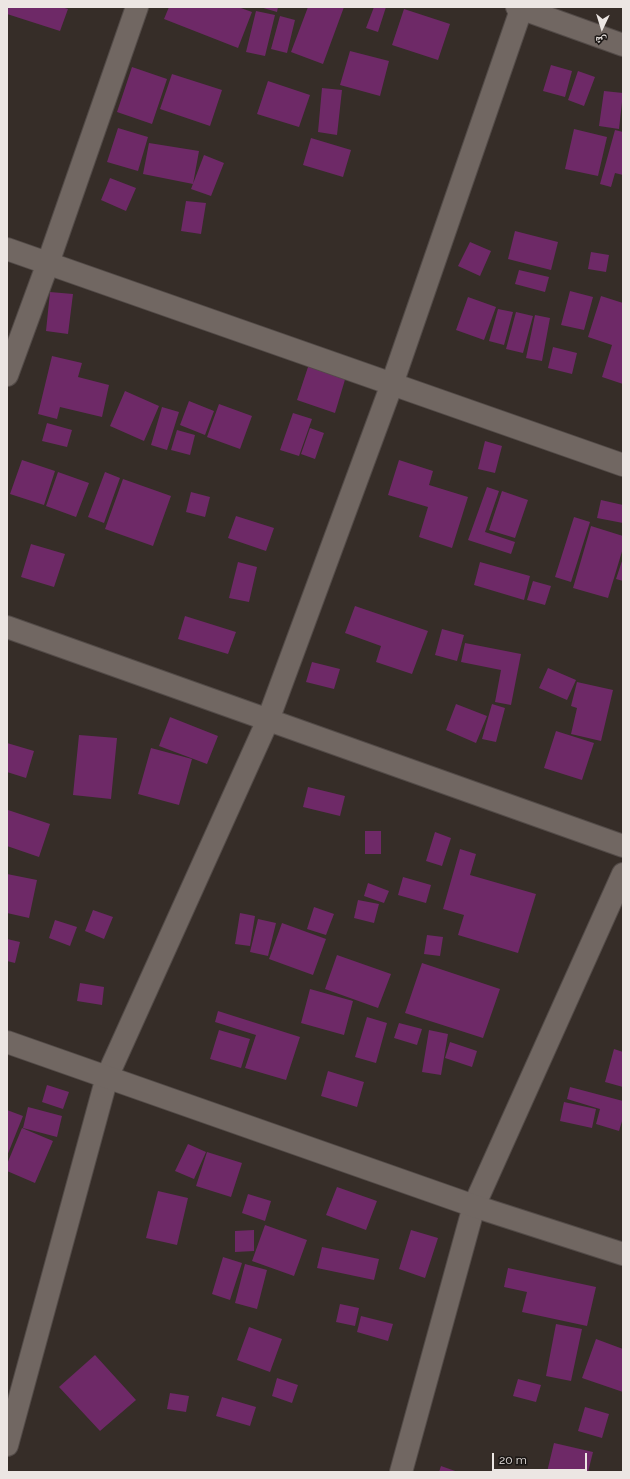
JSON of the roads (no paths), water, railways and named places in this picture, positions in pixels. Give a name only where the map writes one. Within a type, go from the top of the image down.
[{"type":"street","points":[[7,375],[48,263],[137,7]]},
{"type":"street","points":[[7,1445],[107,1077],[268,720],[392,384],[520,8],[623,45]]},
{"type":"street","points":[[7,248],[623,465]]},
{"type":"street","points":[[7,627],[623,846]]},
{"type":"street","points":[[401,1472],[474,1206],[623,874]]},
{"type":"street","points":[[7,1042],[474,1206],[623,1254]]}]
